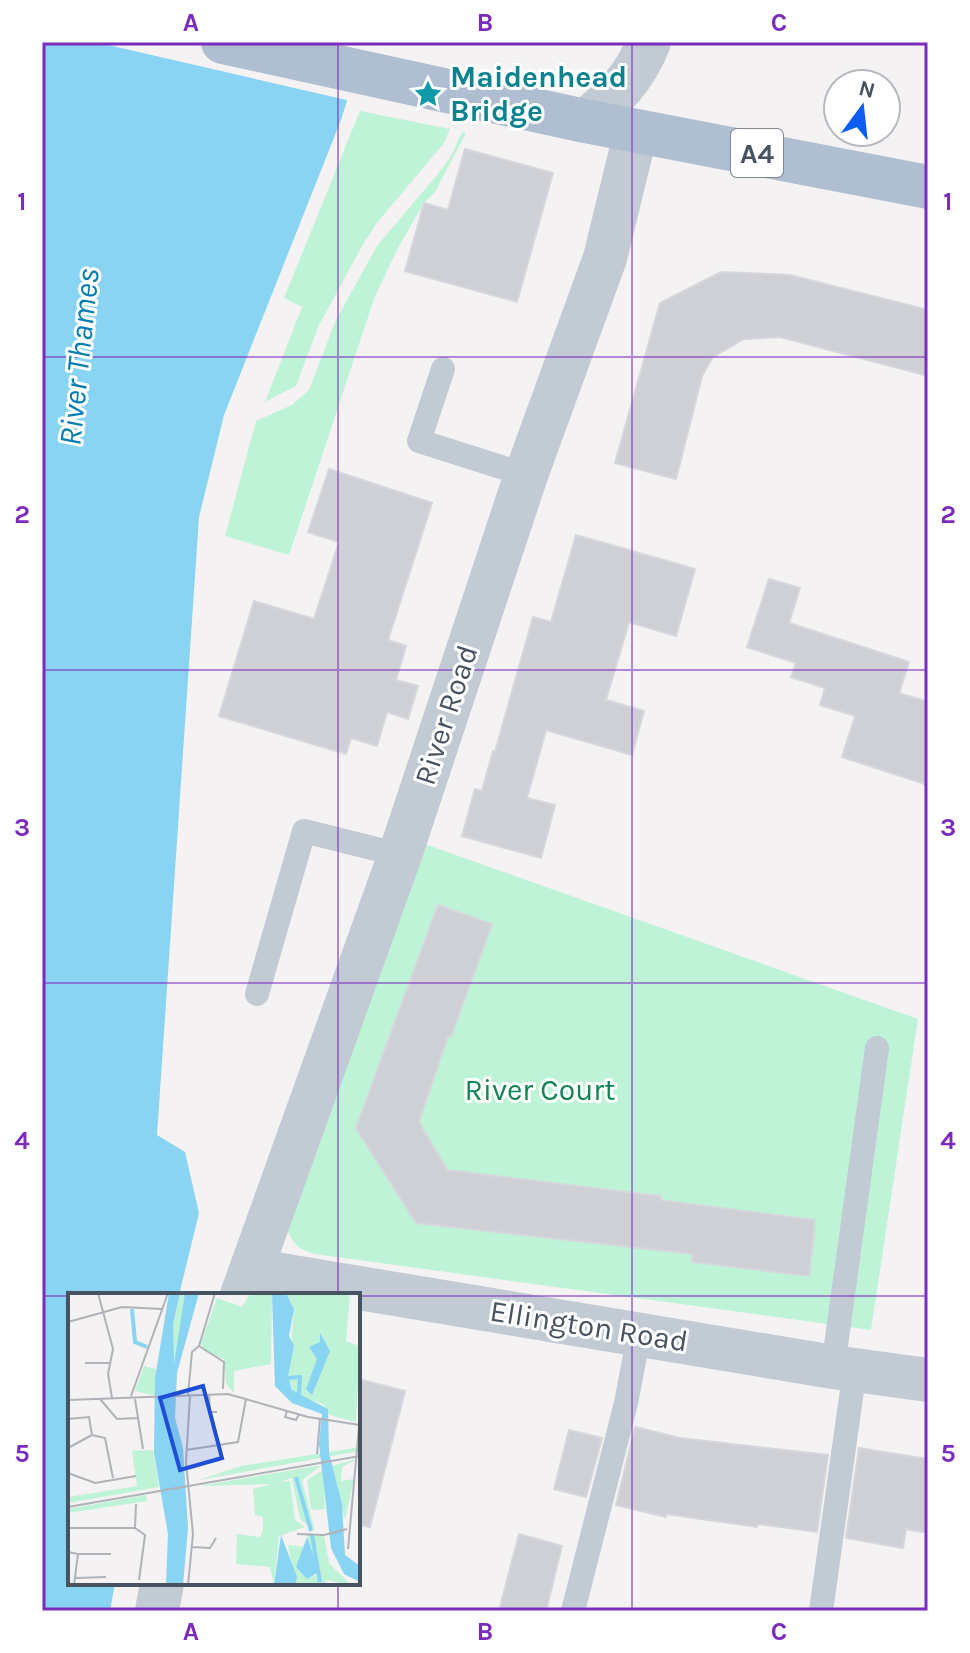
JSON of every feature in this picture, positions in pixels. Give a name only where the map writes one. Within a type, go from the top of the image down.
[{"type":"main road","name":"A4","points":[[223,42],[585,121],[928,187]]},
{"type":"street","points":[[585,121],[625,86],[649,42]]},
{"type":"street","name":"River Road","points":[[246,1282],[400,855],[526,475],[605,258],[636,131]]},
{"type":"street","name":"Ellington Road","points":[[246,1282],[328,1293]]},
{"type":"street","name":"Ellington Road","points":[[360,1297],[639,1335],[928,1380]]},
{"type":"street","points":[[157,1611],[162,1585]]},
{"type":"lane","points":[[443,369],[419,441],[526,475]]},
{"type":"lane","points":[[257,994],[304,831],[400,855]]},
{"type":"lane","points":[[821,1611],[877,1048]]},
{"type":"lane","points":[[573,1611],[626,1403],[639,1335]]},
{"type":"green space","points":[[360,111],[450,129],[444,143],[376,224],[362,246],[319,325],[296,386],[265,402],[302,307],[284,298]]},
{"type":"green space","points":[[462,132],[466,133],[435,192],[424,203],[399,246],[375,296],[289,555],[225,536],[256,421],[292,405],[309,390],[335,322],[377,246],[437,175],[451,156]]},
{"type":"green space","name":"River Court","points":[[419,842],[918,1019],[871,1330],[315,1254],[295,1244],[288,1231]]},
{"type":"water","name":"River Thames","points":[[42,42],[365,42],[341,120],[224,415],[199,517],[157,1135],[185,1152],[199,1213],[179,1293],[68,1293],[68,1585],[115,1585],[110,1611],[42,1611]]},
{"type":"pier","points":[[95,42],[369,42],[351,101]]},
{"type":"building","points":[[465,149],[553,173],[517,302],[405,271],[424,203],[448,210]]},
{"type":"building","points":[[721,272],[790,275],[928,310],[928,376],[780,337],[744,339],[713,357],[702,376],[676,479],[615,463],[660,303]]},
{"type":"building","points":[[329,469],[432,503],[388,640],[406,646],[396,680],[418,686],[408,719],[387,712],[377,746],[351,738],[346,754],[219,716],[254,601],[314,619],[339,542],[308,532]]},
{"type":"building","points":[[576,535],[695,569],[676,636],[629,622],[606,700],[644,711],[632,755],[546,730],[527,798],[555,805],[541,858],[462,836],[475,789],[482,791],[495,752],[533,617],[551,622]]},
{"type":"building","points":[[769,579],[800,588],[789,623],[909,662],[899,693],[928,702],[928,785],[842,757],[855,716],[820,705],[825,688],[791,677],[796,663],[747,647]]},
{"type":"building","points":[[438,905],[492,924],[451,1037],[448,1036],[419,1122],[447,1170],[661,1196],[660,1200],[815,1220],[809,1276],[692,1262],[693,1254],[416,1223],[356,1128]]},
{"type":"building","points":[[360,1380],[405,1391],[370,1527],[360,1525]]},
{"type":"building","points":[[635,1427],[680,1438],[828,1455],[817,1532],[666,1514],[666,1517],[616,1505]]},
{"type":"building","points":[[569,1430],[602,1438],[586,1497],[554,1489]]},
{"type":"building","points":[[859,1448],[928,1459],[928,1533],[906,1529],[903,1548],[846,1538]]},
{"type":"building","points":[[519,1534],[562,1546],[546,1611],[499,1611]]},
{"type":"place","name":"Maidenhead Bridge","points":[[428,94]]}]
